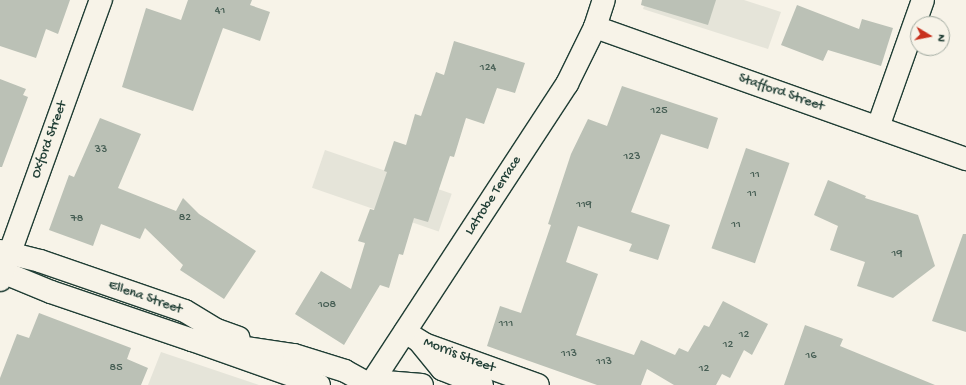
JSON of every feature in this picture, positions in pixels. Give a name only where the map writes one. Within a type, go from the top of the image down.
[{"type":"street","name":"Oxford Street","points":[[2,266],[101,0]]},
{"type":"street","name":"Latrobe Terrace","points":[[371,384],[412,337],[567,84],[595,27],[604,0]]},
{"type":"street","points":[[878,127],[923,0]]},
{"type":"street","name":"Stafford Street","points":[[595,27],[966,158]]},
{"type":"street","name":"Ellena Street","points":[[2,266],[51,292],[319,385]]},
{"type":"street","name":"Ellena Street","points":[[2,266],[185,311],[217,330],[345,372],[371,384]]},
{"type":"street","points":[[412,337],[442,368],[482,385]]},
{"type":"street","name":"Morris Street","points":[[412,337],[538,385]]},
{"type":"street","name":"Ellena Street","points":[[192,340],[285,353]]},
{"type":"street","points":[[371,384],[422,385]]},
{"type":"shaded area","points":[[646,0],[744,0],[781,12],[768,49],[643,9]]},
{"type":"shaded area","points":[[325,150],[452,194],[439,231],[312,188]]},
{"type":"shaded area","points":[[161,352],[259,385],[148,385]]},
{"type":"building","points":[[0,0],[70,0],[58,34],[46,29],[36,58],[0,46]]},
{"type":"building","points":[[188,0],[252,0],[250,5],[270,12],[260,41],[223,28],[193,111],[122,87],[146,8],[181,20]]},
{"type":"building","points":[[642,0],[716,0],[708,25],[641,5]]},
{"type":"building","points":[[797,5],[859,29],[862,19],[893,28],[881,66],[828,50],[823,61],[781,45]]},
{"type":"building","points":[[454,41],[525,63],[515,93],[497,88],[484,124],[466,118],[454,157],[450,156],[428,222],[414,218],[403,255],[399,254],[389,288],[380,285],[344,345],[295,314],[321,271],[351,289],[365,243],[358,241],[370,209],[374,210],[387,172],[384,171],[394,141],[406,145],[415,114],[421,116],[436,72],[444,75]]},
{"type":"building","points":[[0,79],[26,89],[23,95],[28,97],[2,167],[0,167]]},
{"type":"building","points":[[622,86],[718,118],[708,149],[661,134],[631,212],[670,225],[658,260],[629,251],[632,244],[578,226],[566,262],[598,274],[576,335],[634,355],[641,340],[675,355],[679,348],[688,352],[704,325],[709,327],[723,301],[768,324],[752,355],[744,350],[730,378],[722,374],[716,385],[674,385],[647,369],[641,385],[597,385],[487,346],[500,306],[521,313],[551,225],[548,224],[571,154],[588,119],[607,126]]},
{"type":"building","points":[[100,118],[141,134],[118,188],[176,211],[183,198],[199,214],[256,251],[224,299],[180,270],[183,265],[145,228],[140,239],[101,224],[93,246],[49,230],[69,175],[74,177]]},
{"type":"building","points":[[746,148],[789,163],[755,263],[711,248]]},
{"type":"building","points":[[828,180],[866,196],[865,198],[918,215],[935,266],[893,298],[857,286],[865,262],[830,250],[838,226],[814,215]]},
{"type":"building","points":[[963,234],[966,234],[966,332],[932,321]]},
{"type":"building","points":[[39,313],[131,348],[127,359],[148,368],[141,385],[0,385],[0,378],[17,334],[29,338]]},
{"type":"building","points":[[805,325],[843,339],[840,346],[935,385],[784,385]]}]
